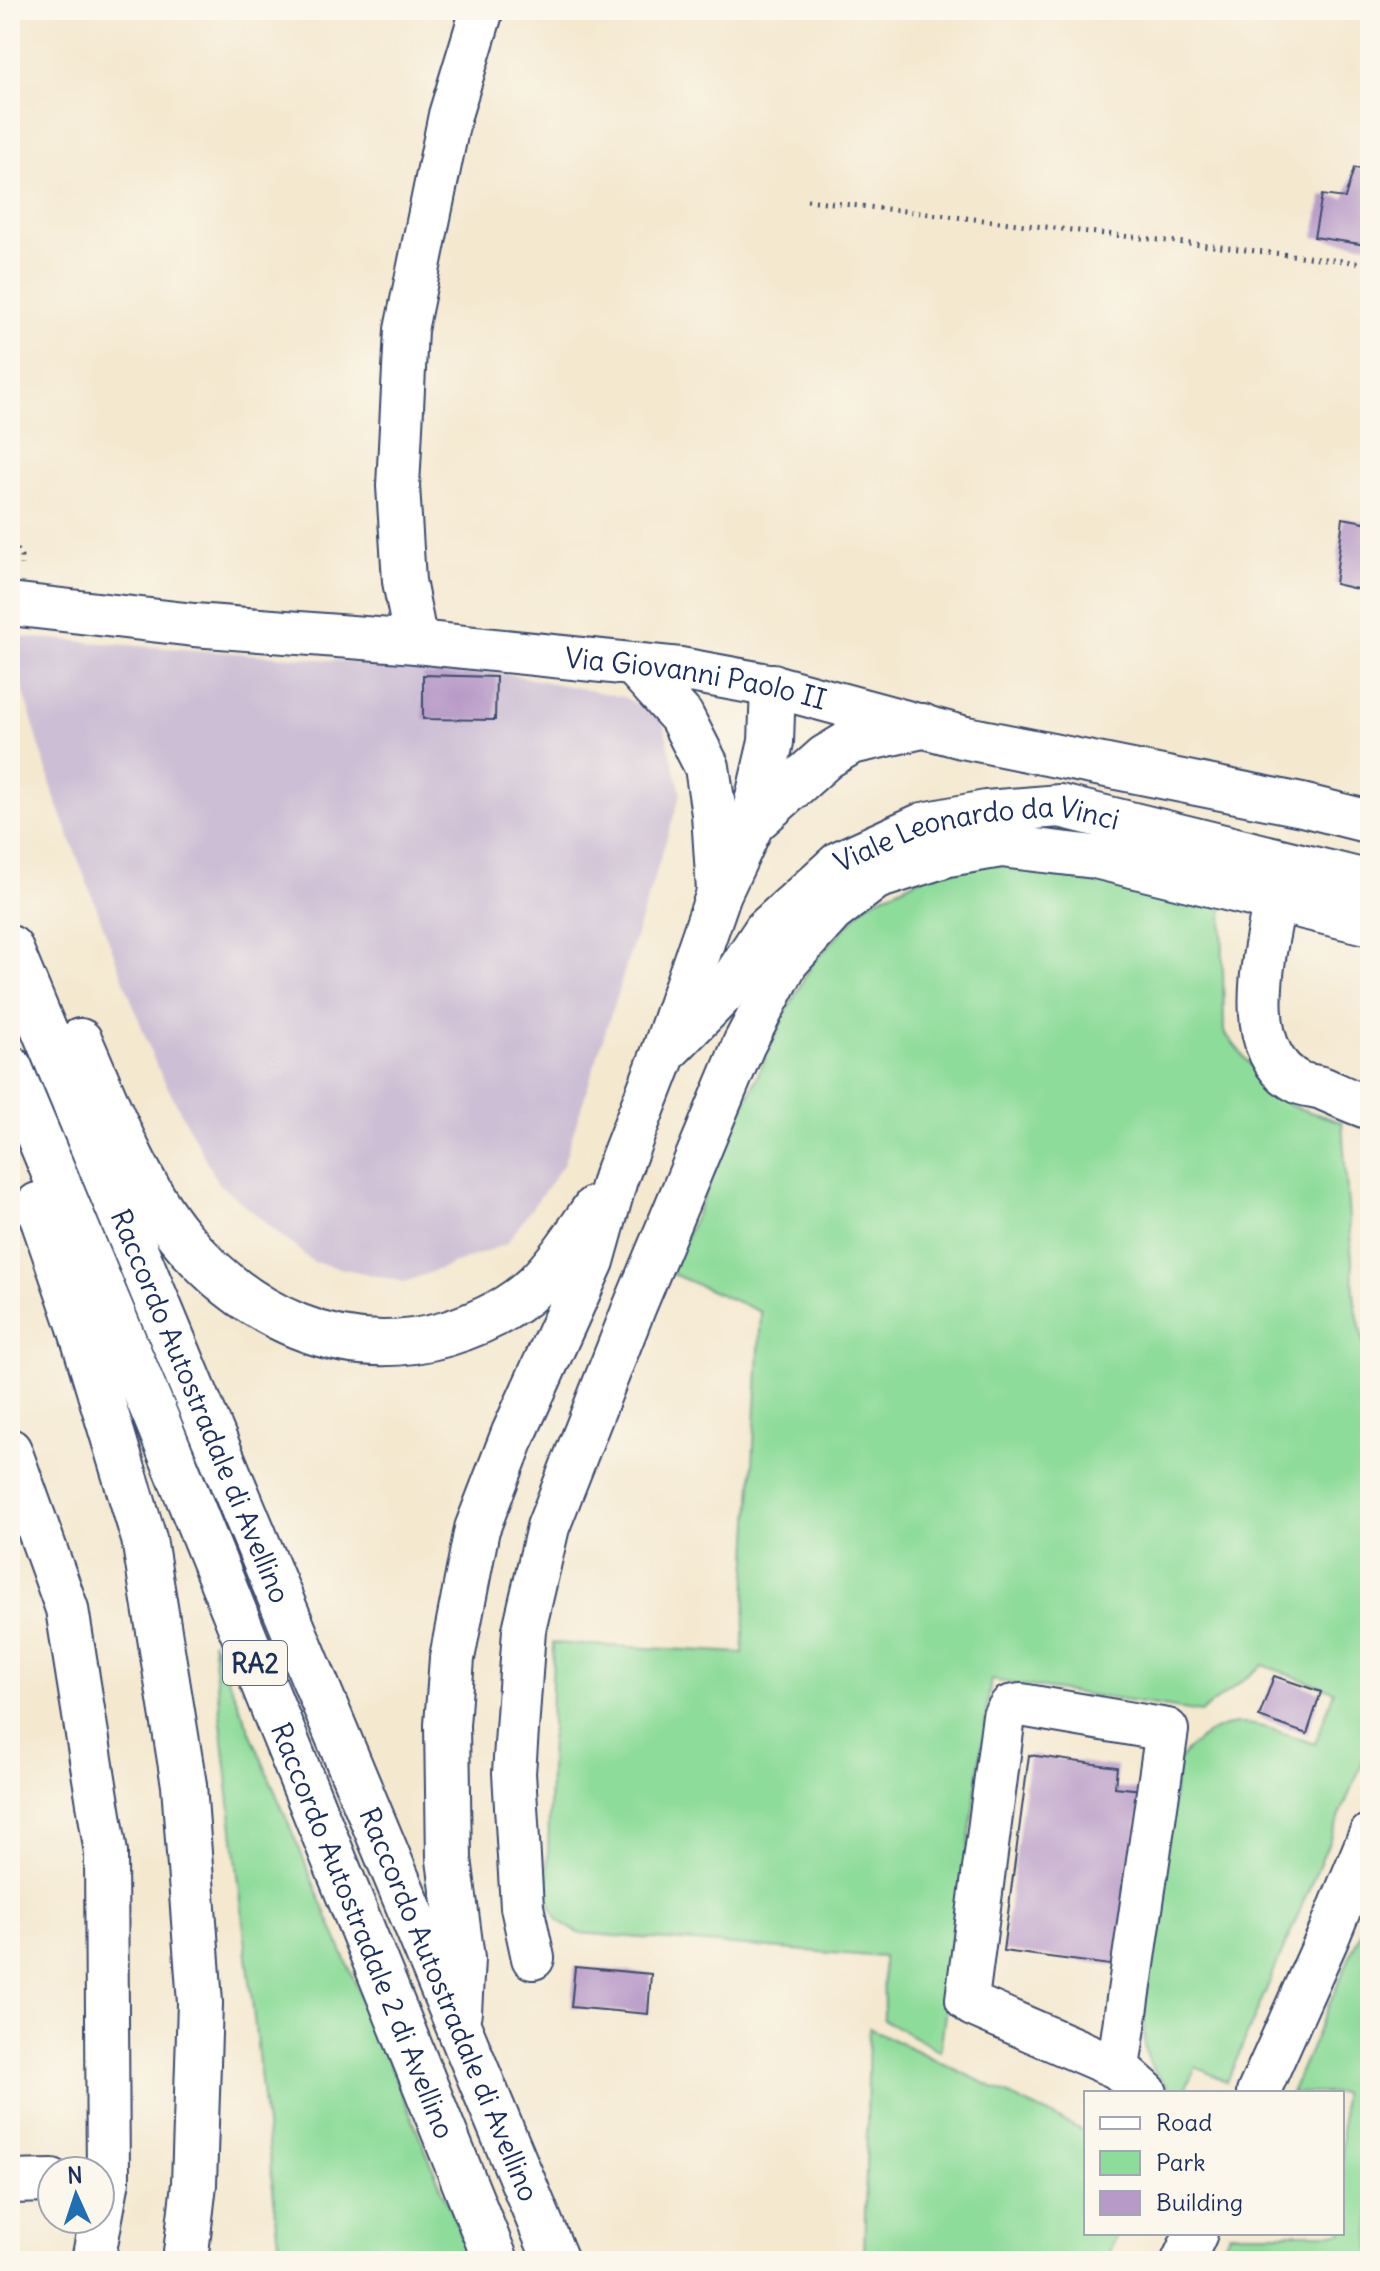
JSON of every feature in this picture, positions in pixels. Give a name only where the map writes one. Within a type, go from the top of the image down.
[{"type":"highway","points":[[635,665],[681,716],[733,819]]},
{"type":"highway","points":[[458,2027],[462,1959],[449,1859],[447,1725],[452,1658],[477,1529],[514,1433],[592,1261],[615,1179],[663,1055],[719,893],[733,819],[771,742],[773,686]]},
{"type":"highway","points":[[733,819],[851,742],[922,726]]},
{"type":"highway","points":[[10,920],[78,1035],[155,1202],[203,1263],[257,1307],[290,1324],[329,1337],[383,1343],[427,1339],[469,1327],[505,1309],[536,1285],[566,1249],[615,1179]]},
{"type":"highway","name":"Raccordo Autostradale di Avellino","points":[[10,948],[556,2261]]},
{"type":"highway","name":"Raccordo Autostradale 2 di Avellino","points":[[10,1068],[155,1415],[496,2261]]},
{"type":"highway","points":[[10,1124],[79,1324],[144,1539],[184,1785],[200,2003],[194,2184],[185,2261]]},
{"type":"street","points":[[416,642],[404,581],[398,486],[406,330],[450,115],[482,10]]},
{"type":"street","name":"Via Giovanni Paolo II","points":[[10,604],[194,625],[416,642],[680,669],[773,686],[922,726],[1370,822]]},
{"type":"street","points":[[1302,805],[1282,881],[1259,998],[1263,1037],[1278,1064],[1299,1083],[1370,1108]]},
{"type":"street","name":"Viale Leonardo da Vinci","points":[[663,1055],[723,994],[765,930],[840,862],[923,824],[986,812],[1060,806],[1282,881],[1370,882]]},
{"type":"street","points":[[533,1958],[522,1907],[514,1773],[524,1630],[548,1527],[634,1308],[744,1044],[787,962],[832,912],[876,878],[948,855],[1001,846],[1282,881],[1370,924]]},
{"type":"street","points":[[10,1450],[67,1609],[106,1853],[104,2155]]},
{"type":"street","points":[[1021,1705],[1167,1730],[1132,2080],[973,2005],[967,1999],[1004,1716],[1010,1707],[1021,1705]]},
{"type":"street","points":[[1259,2091],[1370,1835]]},
{"type":"street","points":[[10,2182],[36,2181]]},
{"type":"street","points":[[93,2261],[97,2235]]},
{"type":"street","points":[[1183,2261],[1195,2235]]},
{"type":"path","points":[[807,200],[1370,264]]},
{"type":"shaded area","points":[[10,636],[502,673],[623,697],[662,718],[681,793],[563,1165],[506,1244],[405,1282],[313,1262],[218,1183],[156,1065],[55,798],[10,645]]},
{"type":"green space","points":[[990,859],[1222,900],[1224,1032],[1261,1078],[1291,1106],[1342,1122],[1355,1303],[1370,1373],[1370,1745],[1227,2082],[1196,2067],[1184,2091],[1173,2091],[1164,2083],[1147,2055],[1145,2007],[1178,1761],[1211,1732],[1242,1724],[1275,1730],[1315,1744],[1334,1691],[1263,1665],[1201,1712],[991,1680],[940,2051],[884,2020],[883,1957],[578,1933],[559,1921],[547,1899],[553,1643],[743,1653],[761,1312],[670,1273],[784,1016],[812,964],[868,903],[936,871]]},
{"type":"green space","points":[[212,1641],[472,2261],[281,2261]]},
{"type":"green space","points":[[1370,1910],[1370,2261],[1216,2261],[1228,2235],[1344,2235],[1344,2091],[1292,2091]]},
{"type":"green space","points":[[869,2028],[1084,2131],[1084,2235],[1116,2235],[1105,2261],[864,2261]]},
{"type":"building","points":[[1354,168],[1370,170],[1367,245],[1314,237],[1322,195],[1345,198]]},
{"type":"building","points":[[1343,518],[1370,523],[1370,592],[1335,584]]},
{"type":"building","points":[[423,675],[496,677],[495,720],[423,719]]},
{"type":"building","points":[[1274,1676],[1321,1692],[1307,1734],[1259,1717]]},
{"type":"building","points":[[1029,1755],[1117,1767],[1115,1787],[1142,1790],[1117,1966],[1003,1951]]},
{"type":"building","points":[[575,1967],[651,1974],[648,2014],[571,2007]]}]
